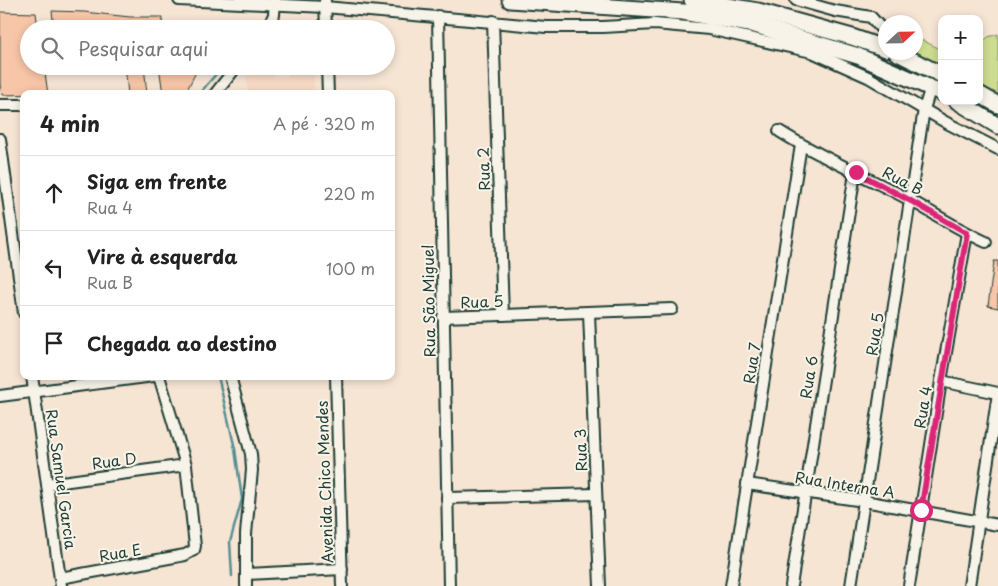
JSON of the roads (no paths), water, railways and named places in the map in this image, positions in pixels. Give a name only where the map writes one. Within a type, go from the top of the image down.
[{"type":"highway","points":[[510,0],[657,17],[683,12],[755,25],[858,56],[936,90]]},
{"type":"highway","points":[[692,0],[758,11],[878,46]]},
{"type":"highway","points":[[913,60],[938,73]]},
{"type":"highway","points":[[983,96],[998,105]]},
{"type":"highway","points":[[964,105],[998,126]]},
{"type":"street","points":[[180,0],[325,3],[546,27],[603,27],[657,17],[812,52],[868,76],[947,123],[998,149]]},
{"type":"street","points":[[796,0],[871,17],[878,25]]},
{"type":"street","points":[[272,20],[275,2]]},
{"type":"street","points":[[325,3],[326,20]]},
{"type":"street","name":"Rua São Miguel","points":[[438,16],[449,586]]},
{"type":"street","name":"Rua 2","points":[[493,21],[503,316]]},
{"type":"street","points":[[218,90],[230,75]]},
{"type":"street","points":[[327,75],[328,90]]},
{"type":"street","name":"Rua 5","points":[[851,586],[924,109],[936,90]]},
{"type":"street","points":[[0,106],[20,105]]},
{"type":"street","name":"Rua B","points":[[779,131],[800,145],[856,172],[986,242]]},
{"type":"street","points":[[0,139],[20,261]]},
{"type":"street","name":"Rua 7","points":[[731,586],[800,145]]},
{"type":"street","name":"Rua 6","points":[[790,586],[856,172]]},
{"type":"street","name":"Rua 4","points":[[909,586],[941,381],[967,233]]},
{"type":"street","name":"Rua 5","points":[[443,317],[672,309]]},
{"type":"street","name":"Rua 3","points":[[590,313],[600,586]]},
{"type":"street","name":"Rua Samuel Garcia","points":[[33,380],[60,582]]},
{"type":"street","points":[[0,396],[122,380]]},
{"type":"street","points":[[160,380],[186,465]]},
{"type":"street","points":[[231,380],[251,454],[252,470],[246,534],[246,586]]},
{"type":"street","name":"Avenida Chico Mendes","points":[[336,380],[342,586]]},
{"type":"street","points":[[941,381],[998,393],[969,586]]},
{"type":"street","name":"Rua D","points":[[47,484],[186,465]]},
{"type":"street","name":"Rua E","points":[[60,582],[191,553],[196,546],[186,465]]},
{"type":"street","name":"Rua Interna A","points":[[747,484],[921,510],[978,522],[998,524]]},
{"type":"street","points":[[447,498],[596,494]]},
{"type":"street","points":[[246,574],[342,569]]},
{"type":"waterway","points":[[202,90],[215,75]]},
{"type":"waterway","points":[[219,380],[235,449],[242,499],[230,542],[232,576]]}]
